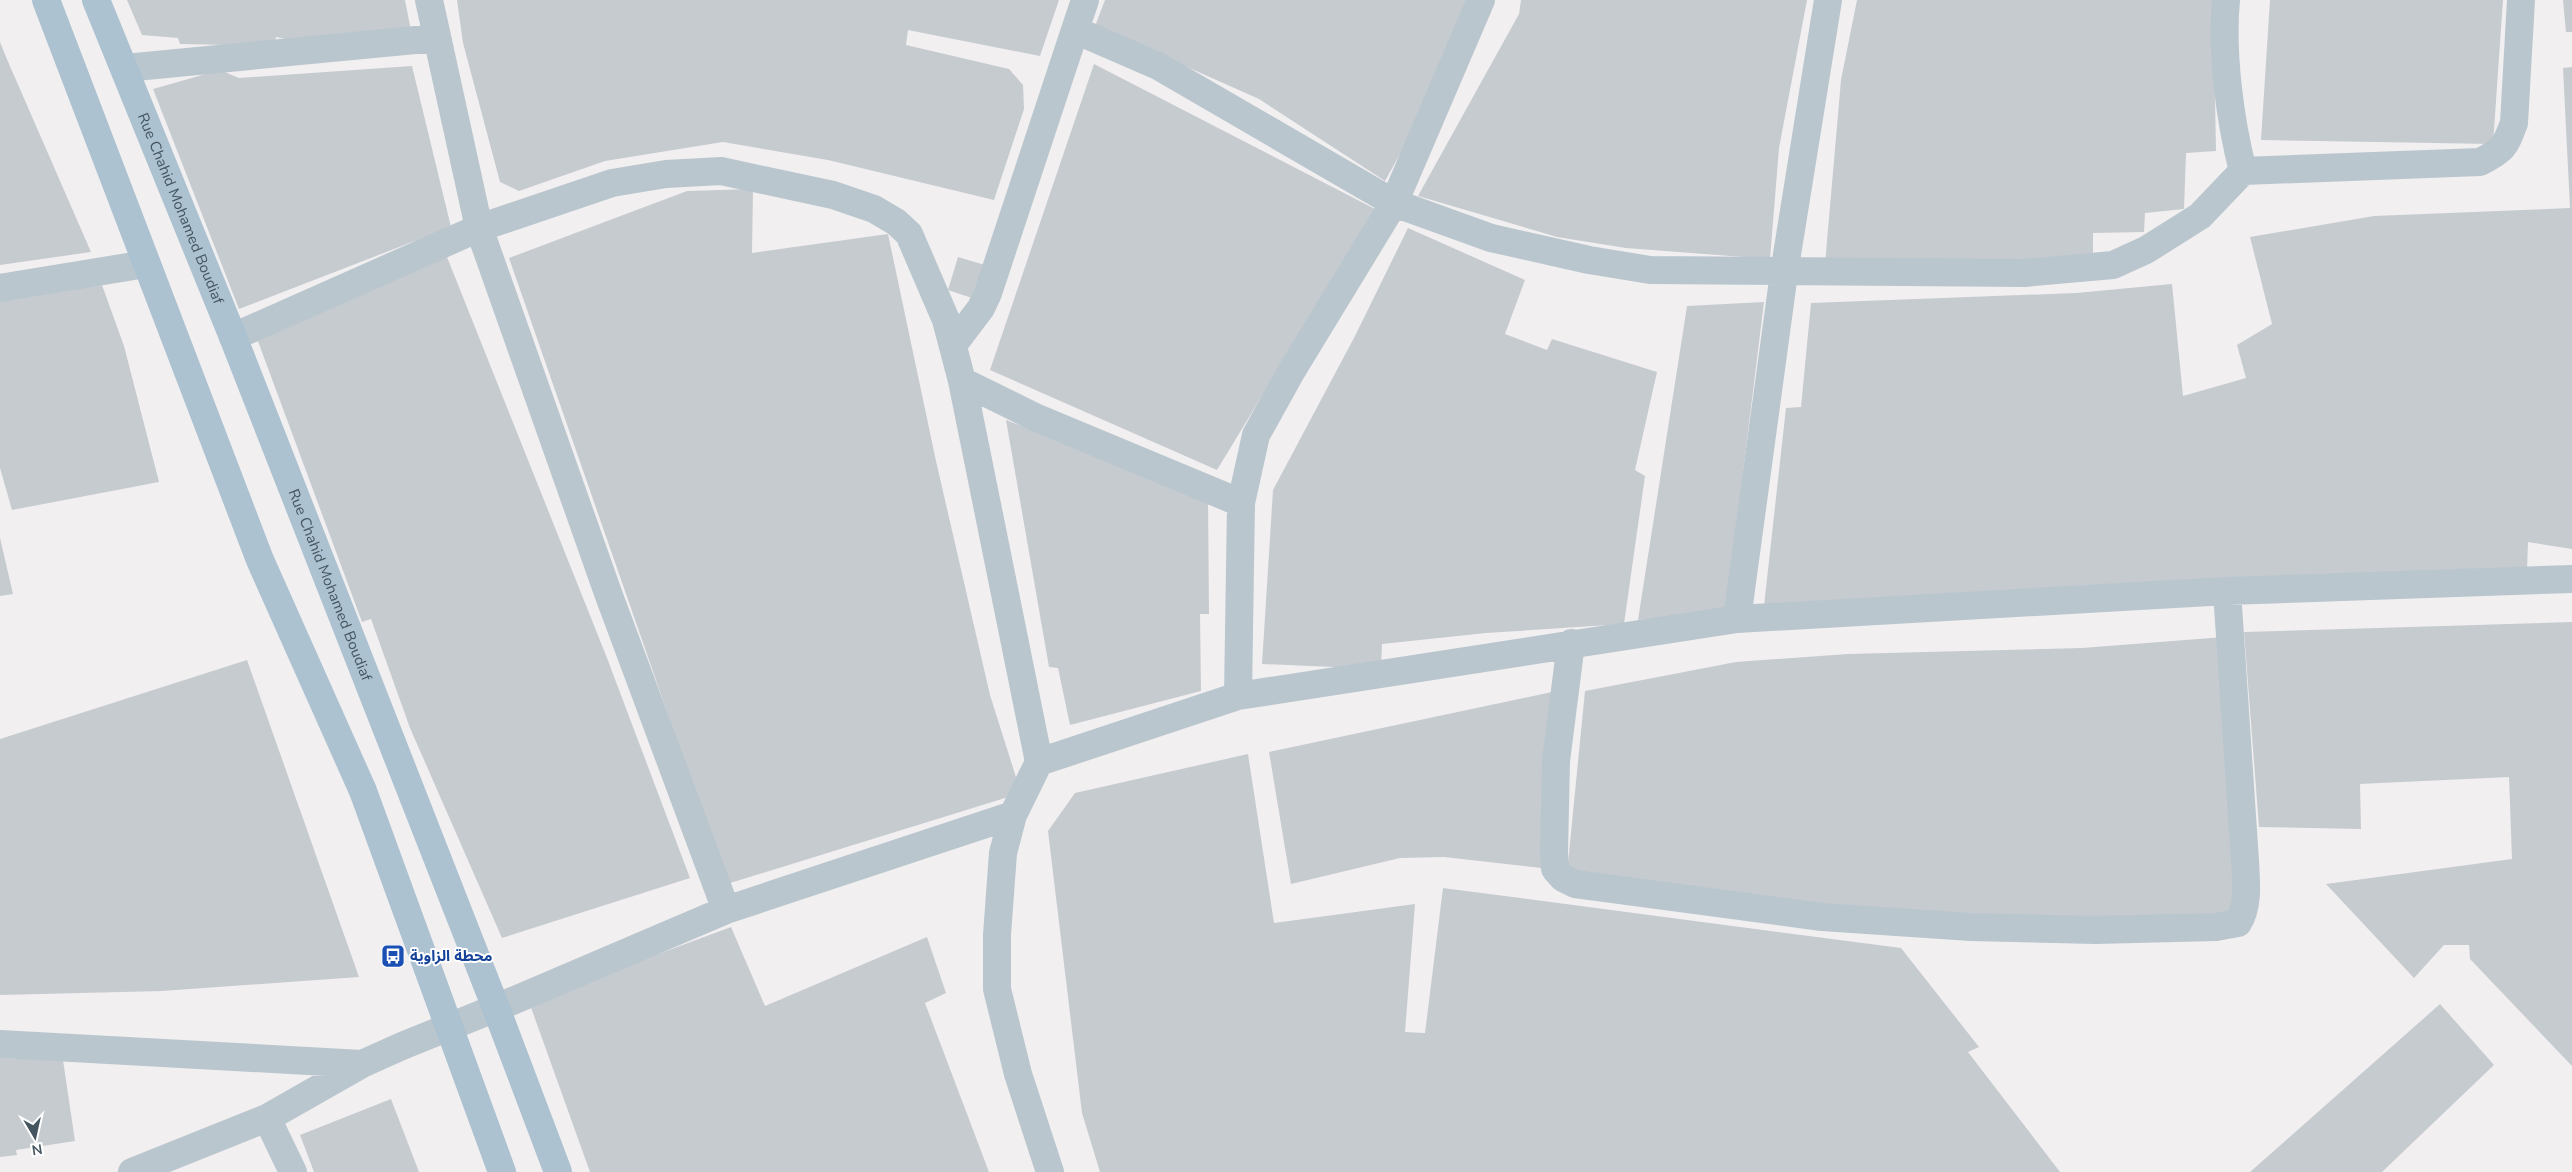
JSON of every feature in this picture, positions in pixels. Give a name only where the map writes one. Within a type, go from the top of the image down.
[{"type":"main road","points":[[46,0],[260,560],[363,791],[502,1172]]},
{"type":"main road","name":"Rue Chahid Mohamed Boudiaf","points":[[96,0],[232,337],[496,1008],[558,1172]]},
{"type":"street","points":[[429,0],[479,228],[608,594],[726,910]]},
{"type":"street","points":[[953,345],[981,308],[988,293],[1085,0]]},
{"type":"street","points":[[1238,696],[1241,503],[1256,435],[1291,372],[1394,203],[1481,0]]},
{"type":"street","points":[[1736,619],[1784,273],[1828,0]]},
{"type":"street","points":[[2226,0],[2224,21],[2234,139],[2243,171]]},
{"type":"street","points":[[1075,30],[1158,66],[1394,203],[1491,238],[1589,260],[1650,270],[1784,273],[2024,273],[2113,265],[2146,250],[2200,216],[2243,171],[2480,162],[2499,153],[2507,141],[2514,123],[2521,0]]},
{"type":"street","points":[[125,68],[436,38]]},
{"type":"street","points":[[232,337],[479,228],[612,183],[666,174],[721,170],[833,195],[874,209],[896,222],[909,234],[946,320],[962,381],[1039,762],[1013,815],[1003,853],[997,935],[997,988],[1018,1074],[1050,1172]]},
{"type":"street","points":[[0,288],[146,264]]},
{"type":"street","points":[[962,381],[1037,418],[1241,503]]},
{"type":"street","points":[[1039,762],[1238,696],[1736,619],[2227,592],[2572,579]]},
{"type":"street","points":[[1571,643],[1556,761],[1554,853],[1555,869],[1564,878],[1575,884],[1822,917],[1971,927],[2095,930],[2216,927],[2238,923],[2244,914],[2246,900],[2227,592]]},
{"type":"street","points":[[132,1172],[267,1118],[362,1064],[726,910],[1013,815]]},
{"type":"street","points":[[0,1044],[362,1064]]},
{"type":"street","points":[[267,1118],[293,1172]]},
{"type":"building","points":[[127,0],[405,0],[412,36],[306,43],[276,37],[274,46],[180,44],[178,38],[142,35]]},
{"type":"building","points":[[457,0],[1059,0],[1040,56],[908,30],[906,45],[1009,69],[1023,85],[1024,109],[994,200],[828,160],[723,142],[605,161],[519,191],[500,182],[463,43]]},
{"type":"building","points":[[1105,0],[1470,0],[1417,123],[1385,181],[1259,99],[1095,26]]},
{"type":"building","points":[[1521,0],[1807,0],[1779,148],[1770,259],[1626,248],[1557,237],[1418,196],[1519,14]]},
{"type":"building","points":[[1857,0],[2213,0],[2216,151],[2186,153],[2184,209],[2145,213],[2144,232],[2093,233],[2093,259],[1825,264],[1841,80]]},
{"type":"building","points":[[2270,0],[2503,0],[2493,144],[2261,140]]},
{"type":"building","points":[[2563,0],[2572,0],[2572,32],[2566,32]]},
{"type":"building","points":[[0,42],[6,57],[91,252],[0,265]]},
{"type":"building","points":[[1094,64],[1375,209],[1217,470],[990,370]]},
{"type":"building","points":[[412,66],[451,227],[239,309],[153,89],[220,70],[239,78]]},
{"type":"building","points":[[2572,67],[2572,549],[2528,542],[2527,571],[1764,606],[1786,408],[1801,407],[1811,303],[2076,293],[2172,284],[2183,396],[2246,378],[2237,345],[2272,324],[2250,237],[2374,216],[2570,208],[2563,68]]},
{"type":"building","points":[[753,189],[752,253],[888,234],[936,461],[990,695],[1021,793],[727,884],[509,258],[687,191]]},
{"type":"building","points":[[1408,228],[1525,280],[1505,334],[1547,350],[1552,339],[1657,372],[1635,470],[1645,476],[1624,624],[1486,633],[1382,644],[1381,669],[1262,664],[1273,490],[1355,336]]},
{"type":"building","points":[[445,252],[607,658],[690,878],[502,938],[410,728],[371,619],[362,622],[256,336]]},
{"type":"building","points":[[958,257],[985,265],[975,299],[948,290]]},
{"type":"building","points":[[102,285],[124,346],[159,482],[12,510],[0,468],[0,298]]},
{"type":"building","points":[[1764,302],[1726,611],[1638,620],[1687,306]]},
{"type":"building","points":[[1006,420],[1208,496],[1209,614],[1200,614],[1201,691],[1070,725],[1058,668],[1049,667]]},
{"type":"building","points":[[0,538],[13,594],[0,596]]},
{"type":"building","points":[[2572,622],[2572,1066],[2470,959],[2469,945],[2444,945],[2414,978],[2326,884],[2512,859],[2509,777],[2360,784],[2361,829],[2259,827],[2244,632]]},
{"type":"building","points":[[2224,637],[2239,918],[1936,918],[1567,873],[1585,691],[1736,662],[1848,654],[2082,648]]},
{"type":"building","points":[[247,660],[359,977],[162,991],[0,995],[0,739]]},
{"type":"building","points":[[1552,692],[1541,868],[1444,857],[1400,858],[1291,884],[1269,752]]},
{"type":"building","points":[[1248,754],[1274,923],[1415,904],[1405,1032],[1425,1033],[1443,888],[1901,948],[1979,1047],[1968,1052],[2060,1172],[1100,1172],[1082,1113],[1048,831],[1075,793]]},
{"type":"building","points":[[731,927],[765,1006],[927,937],[946,993],[925,1003],[989,1172],[590,1172],[529,1002]]},
{"type":"building","points":[[2440,1004],[2494,1065],[2382,1172],[2250,1172]]},
{"type":"building","points":[[0,1058],[63,1060],[75,1141],[16,1150],[17,1155],[0,1157]]},
{"type":"building","points":[[391,1099],[419,1172],[314,1172],[300,1135]]},
{"type":"place","name":"محطة الزاوية","points":[[393,956]]}]
